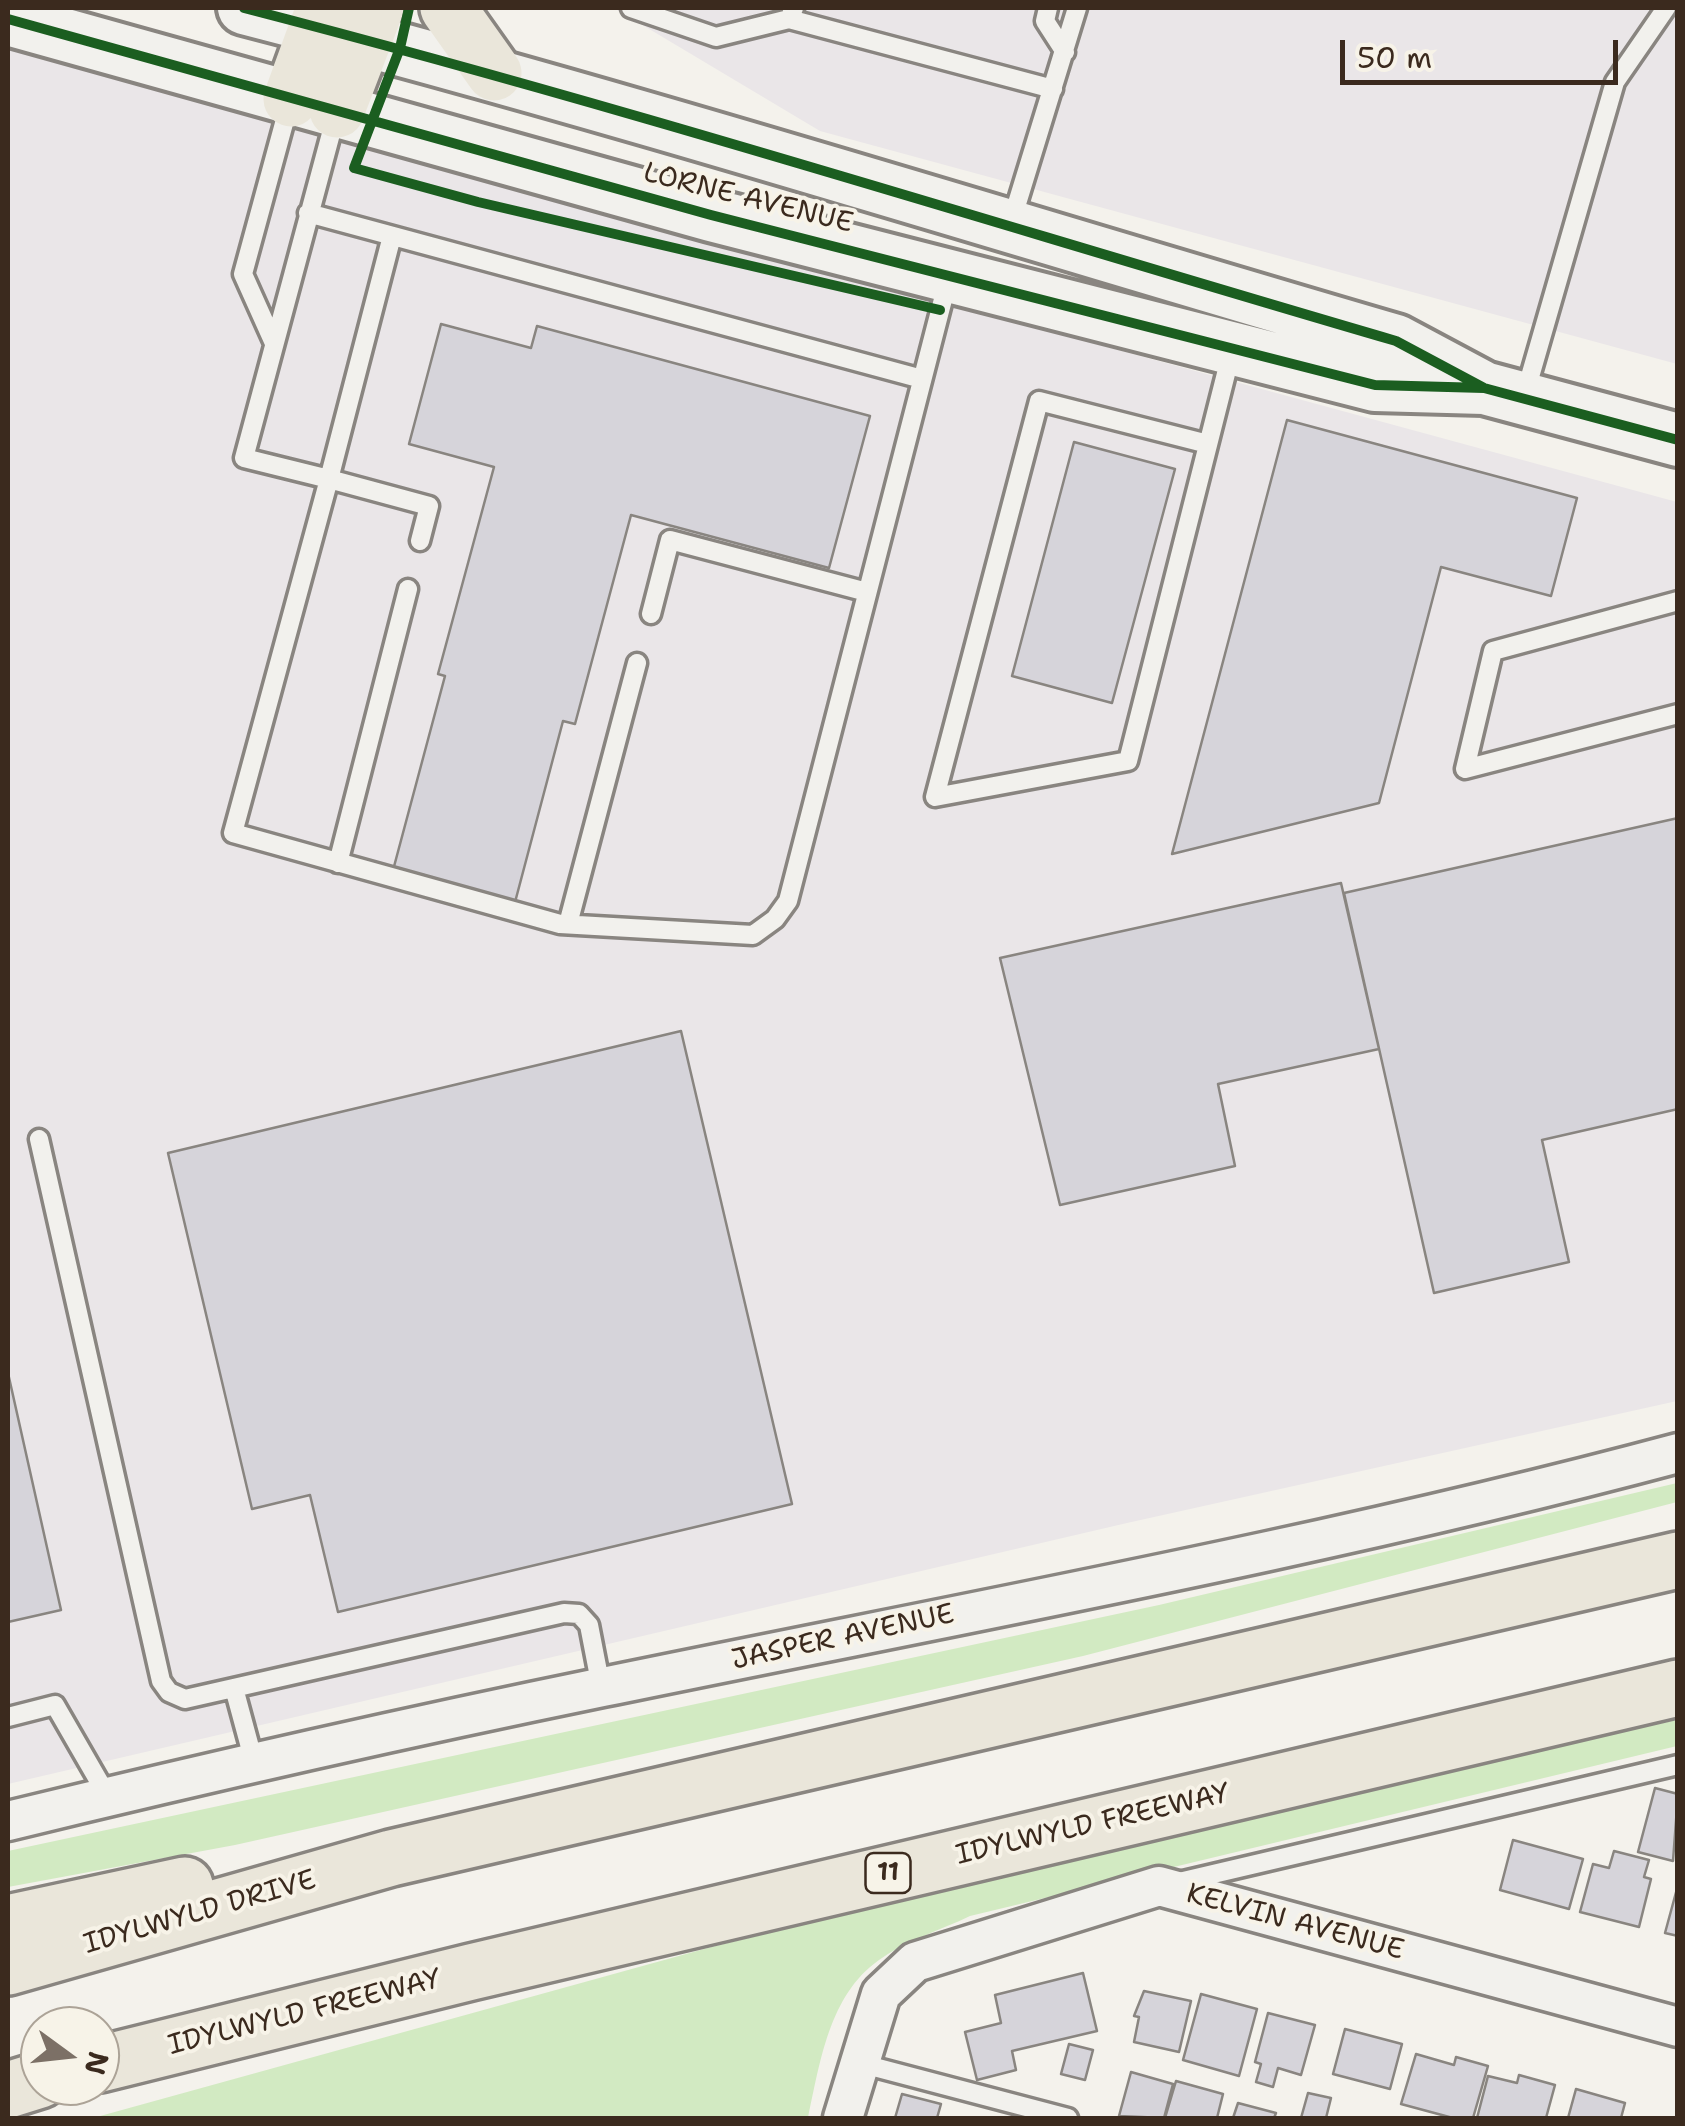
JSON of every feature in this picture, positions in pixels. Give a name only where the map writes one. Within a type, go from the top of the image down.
[{"type":"highway","points":[[448,8],[494,74]]},
{"type":"highway","points":[[314,105],[346,20]]},
{"type":"highway","points":[[8,1924],[156,1889],[392,1858],[1678,1560]]},
{"type":"highway","name":"IDYLWYLD FREEWAY","points":[[120,2059],[490,1967],[1678,1688]]},
{"type":"highway","name":"IDYLWYLD DRIVE","points":[[8,1966],[392,1858]]},
{"type":"main road","name":"LORNE AVENUE","points":[[244,8],[346,20],[494,74],[1396,341],[1504,393],[1678,440]]},
{"type":"main road","name":"LORNE AVENUE","points":[[8,19],[710,215],[1375,385],[1504,393]]},
{"type":"main road","points":[[824,242],[889,225],[972,242],[1009,228]]},
{"type":"street","name":"JASPER AVENUE","points":[[8,1821],[254,1762],[601,1687],[1280,1549],[1678,1453]]},
{"type":"street","name":"KELVIN AVENUE","points":[[844,2118],[881,1994],[915,1962],[1159,1886],[1678,2026]]},
{"type":"lane","points":[[630,8],[716,37],[792,13],[1053,88]]},
{"type":"lane","points":[[1048,8],[1045,21],[1065,52]]},
{"type":"lane","points":[[1009,228],[1077,8]]},
{"type":"lane","points":[[1504,393],[1615,82],[1666,8]]},
{"type":"lane","points":[[314,105],[308,213],[244,458],[429,506],[420,540]]},
{"type":"lane","points":[[274,341],[243,274],[314,105]]},
{"type":"lane","points":[[308,213],[922,379]]},
{"type":"lane","points":[[392,236],[233,833],[568,924],[753,935],[775,919],[788,901],[949,274]]},
{"type":"lane","points":[[1208,444],[1039,401],[935,796],[1128,761],[1208,444],[1232,348]]},
{"type":"lane","points":[[651,614],[670,540],[867,592]]},
{"type":"lane","points":[[338,862],[408,589]]},
{"type":"lane","points":[[1678,601],[1492,651],[1465,769],[1678,714]]},
{"type":"lane","points":[[568,924],[637,663]]},
{"type":"lane","points":[[38,1139],[161,1681],[169,1692],[185,1699],[564,1612],[579,1614],[588,1625],[601,1687]]},
{"type":"lane","points":[[234,1688],[254,1762]]},
{"type":"lane","points":[[8,1717],[55,1706],[108,1797]]},
{"type":"lane","points":[[1159,1886],[1678,1765]]},
{"type":"lane","points":[[859,2063],[1068,2118]]},
{"type":"shaded area","points":[[614,8],[1677,8],[1677,364],[820,131]]},
{"type":"shaded area","points":[[8,48],[1677,502],[1677,1401],[1127,1523],[8,1784]]},
{"type":"green space","points":[[1677,1483],[1677,1502],[1083,1656],[235,1845],[8,1887],[8,1851],[1159,1605]]},
{"type":"green space","points":[[1677,1720],[1677,1746],[970,1916],[912,1941],[879,1960],[849,1992],[829,2032],[808,2118],[93,2118],[704,1949],[1356,1786]]},
{"type":"building","points":[[441,324],[531,348],[537,326],[870,416],[829,568],[631,515],[575,724],[563,721],[514,906],[392,874],[445,676],[438,674],[494,467],[409,444]]},
{"type":"building","points":[[1287,420],[1577,498],[1551,596],[1441,567],[1379,803],[1172,854]]},
{"type":"building","points":[[1074,442],[1175,469],[1112,703],[1012,676]]},
{"type":"building","points":[[1678,818],[1678,1109],[1542,1140],[1569,1262],[1434,1293],[1344,893]]},
{"type":"building","points":[[1341,883],[1379,1049],[1218,1084],[1235,1166],[1060,1205],[1000,958]]},
{"type":"building","points":[[681,1031],[792,1504],[338,1612],[310,1495],[252,1509],[168,1153]]},
{"type":"building","points":[[8,1373],[61,1610],[8,1622]]},
{"type":"building","points":[[1655,1788],[1678,1794],[1673,1861],[1638,1852]]},
{"type":"building","points":[[1513,1840],[1583,1859],[1569,1909],[1500,1890]]},
{"type":"building","points":[[1614,1851],[1649,1860],[1644,1877],[1651,1879],[1639,1927],[1580,1912],[1593,1864],[1609,1868]]},
{"type":"building","points":[[1678,1885],[1678,1936],[1665,1933]]},
{"type":"building","points":[[1083,1973],[1097,2031],[1012,2051],[1016,2070],[977,2080],[965,2032],[1001,2023],[995,1995]]},
{"type":"building","points":[[1144,1991],[1191,2001],[1179,2052],[1134,2042],[1139,2017],[1134,2016]]},
{"type":"building","points":[[1201,1994],[1257,2009],[1239,2076],[1183,2060]]},
{"type":"building","points":[[1268,2013],[1315,2025],[1301,2075],[1278,2068],[1273,2087],[1256,2082],[1261,2064],[1255,2062]]},
{"type":"building","points":[[1345,2029],[1402,2044],[1390,2089],[1333,2074]]},
{"type":"building","points":[[1069,2044],[1093,2050],[1085,2080],[1061,2074]]},
{"type":"building","points":[[1416,2054],[1454,2065],[1456,2057],[1488,2066],[1473,2118],[1453,2118],[1401,2104]]},
{"type":"building","points":[[1131,2072],[1173,2084],[1164,2118],[1119,2116]]},
{"type":"building","points":[[1519,2075],[1555,2085],[1546,2118],[1477,2118],[1488,2076],[1517,2083]]},
{"type":"building","points":[[1176,2081],[1223,2094],[1217,2118],[1165,2118]]},
{"type":"building","points":[[1576,2089],[1625,2103],[1621,2118],[1568,2118]]},
{"type":"building","points":[[1308,2093],[1331,2098],[1326,2118],[1301,2118]]},
{"type":"building","points":[[902,2094],[941,2104],[937,2118],[895,2118]]},
{"type":"building","points":[[1238,2103],[1276,2113],[1274,2118],[1233,2118]]},
{"type":"cycle path","points":[[244,8],[677,128],[1396,341],[1484,388],[1678,440]]},
{"type":"cycle path","points":[[409,8],[400,48],[354,168],[478,202],[940,310]]},
{"type":"cycle path","points":[[8,19],[711,215],[1375,385],[1484,388]]}]
